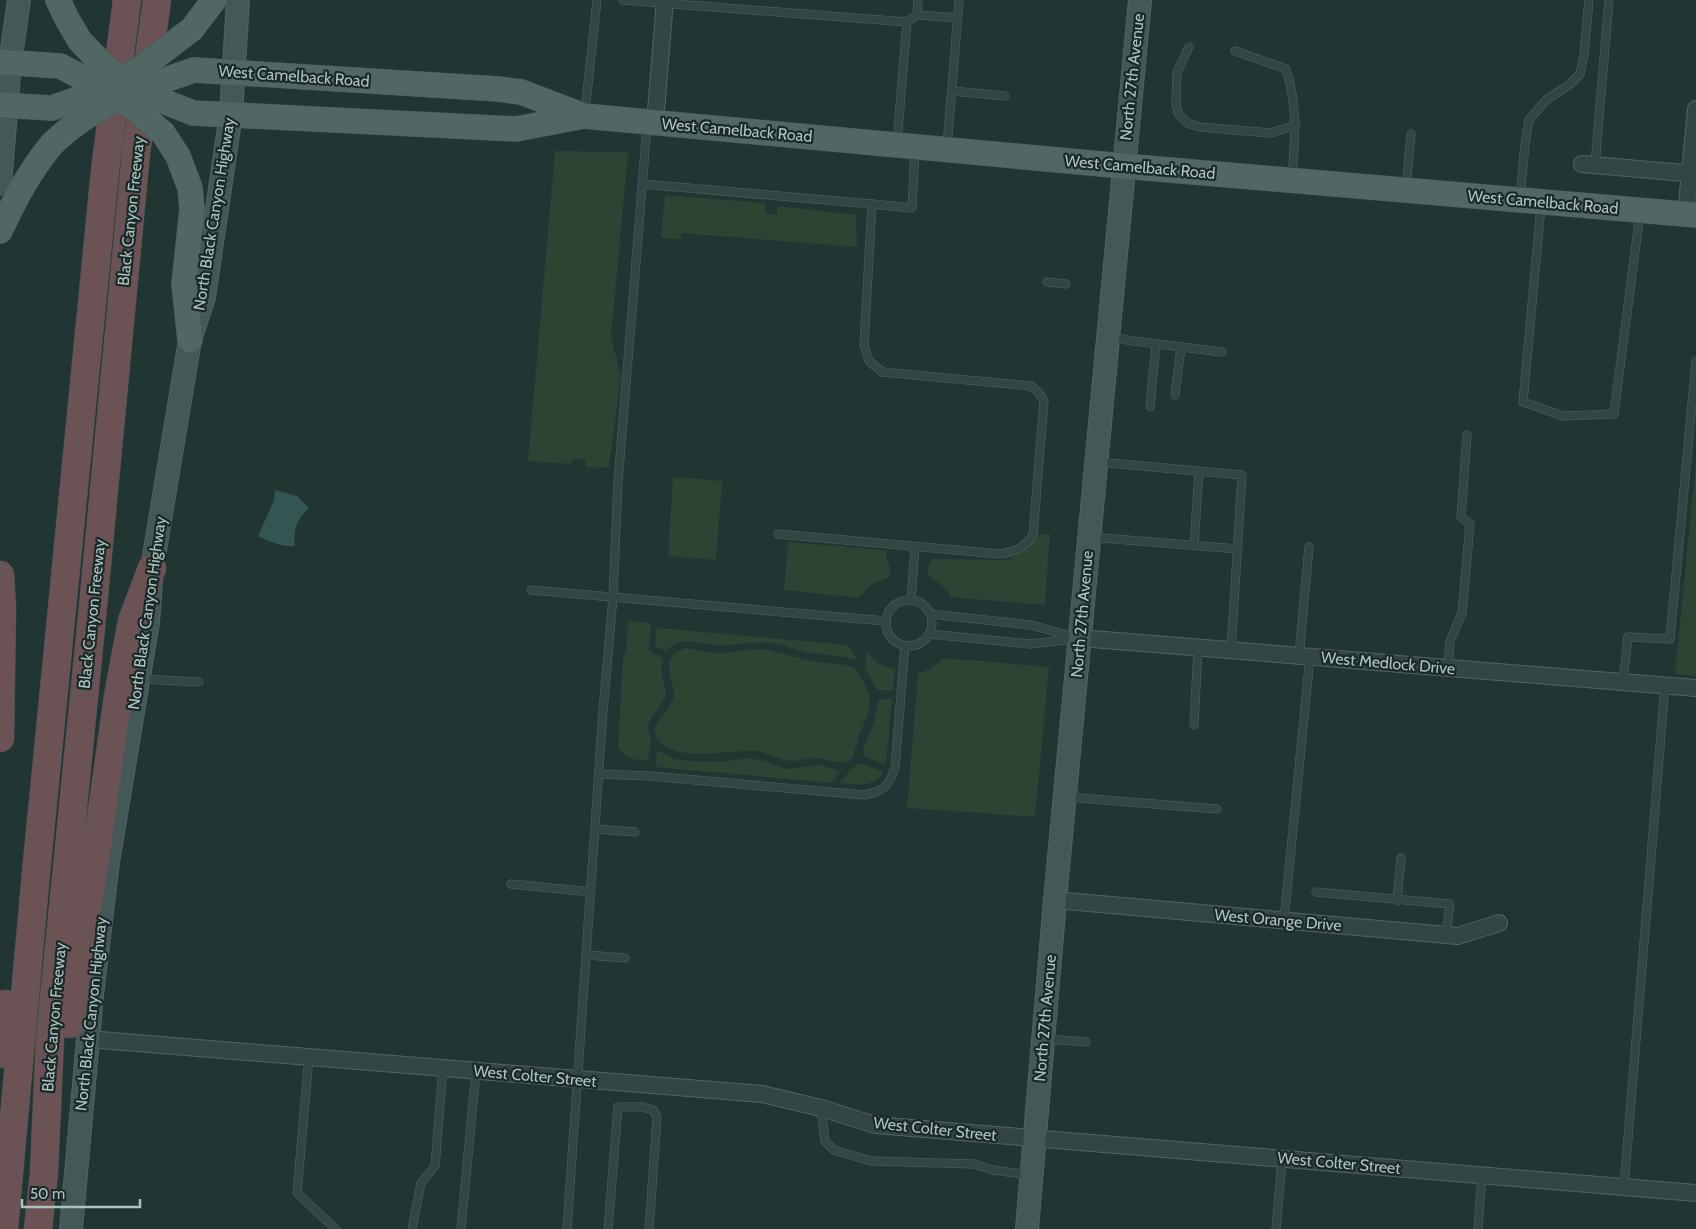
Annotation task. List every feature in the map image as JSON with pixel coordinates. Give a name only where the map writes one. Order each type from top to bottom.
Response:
[{"type":"highway","points":[[0,1054],[108,0]]},
{"type":"highway","points":[[4,1229],[36,873],[104,181],[127,0]]},
{"type":"highway","points":[[17,1229],[81,552],[140,0]]},
{"type":"highway","name":"Black Canyon Freeway","points":[[38,1229],[44,1173],[51,1028],[136,153],[157,0]]},
{"type":"highway","points":[[44,1173],[68,1040],[73,993],[95,861],[118,696],[132,621],[152,568]]},
{"type":"highway","points":[[0,575],[2,608],[0,738]]},
{"type":"main road","points":[[0,184],[5,63],[20,0]]},
{"type":"main road","points":[[0,231],[21,187],[35,165],[52,144],[68,129],[192,30],[214,0]]},
{"type":"main road","name":"North Black Canyon Highway","points":[[71,1229],[98,939],[108,862],[148,622],[152,568],[190,340],[204,297],[231,114],[238,0]]},
{"type":"main road","name":"North 27th Avenue","points":[[1027,1229],[1055,900],[1140,0]]},
{"type":"main road","points":[[63,10],[80,41],[120,89],[163,133],[186,172],[192,209],[184,284],[190,340]]},
{"type":"main road","points":[[5,63],[60,66],[120,89]]},
{"type":"main road","name":"West Camelback Road","points":[[120,89],[194,70],[498,89],[521,92],[584,116],[1123,166],[1691,214]]},
{"type":"main road","points":[[3,106],[52,108],[120,89]]},
{"type":"main road","name":"West Camelback Road","points":[[120,89],[193,113],[516,129],[584,116]]},
{"type":"street","points":[[651,122],[664,2]]},
{"type":"street","points":[[1691,214],[1696,109]]},
{"type":"street","points":[[1588,165],[1693,174]]},
{"type":"street","name":"West Medlock Drive","points":[[1080,638],[1696,688]]},
{"type":"street","name":"West Orange Drive","points":[[1055,900],[1458,936],[1499,923]]},
{"type":"street","name":"West Colter Street","points":[[88,1040],[762,1094],[821,1108],[875,1125],[1696,1193]]},
{"type":"lane","points":[[584,116],[597,0]]},
{"type":"lane","points":[[623,0],[907,22],[917,15],[958,18]]},
{"type":"lane","points":[[917,15],[918,0]]},
{"type":"lane","points":[[947,149],[959,0]]},
{"type":"lane","points":[[1589,0],[1584,55],[1580,74],[1569,85],[1546,100],[1530,120],[1525,144],[1531,200],[1523,402],[1563,416],[1614,414],[1640,210]]},
{"type":"lane","points":[[1588,165],[1609,0]]},
{"type":"lane","points":[[642,184],[912,208],[906,146],[907,22]]},
{"type":"lane","points":[[1189,47],[1177,72],[1176,103],[1178,113],[1187,123],[1200,127],[1271,133],[1296,125]]},
{"type":"lane","points":[[1235,51],[1286,69],[1296,125],[1292,180]]},
{"type":"lane","points":[[952,91],[1005,96]]},
{"type":"lane","points":[[567,1229],[613,597],[618,482],[642,184],[651,122]]},
{"type":"lane","points":[[1406,190],[1411,134]]},
{"type":"lane","points":[[778,534],[1000,554],[1014,552],[1024,546],[1033,536],[1044,401],[1039,393],[1031,386],[882,372],[869,361],[864,345],[872,204]]},
{"type":"lane","points":[[1047,282],[1066,284]]},
{"type":"lane","points":[[1108,336],[1222,352]]},
{"type":"lane","points":[[1150,407],[1156,344]]},
{"type":"lane","points":[[1175,395],[1181,347]]},
{"type":"lane","points":[[1623,682],[1628,637],[1670,639],[1696,361]]},
{"type":"lane","points":[[1448,668],[1450,641],[1462,614],[1470,524],[1462,517],[1467,436]]},
{"type":"lane","points":[[1096,462],[1242,475],[1231,650]]},
{"type":"lane","points":[[1194,545],[1199,471]]},
{"type":"lane","points":[[1089,537],[1238,549]]},
{"type":"lane","points":[[911,601],[915,547]]},
{"type":"lane","points":[[1284,920],[1290,874],[1305,656],[1309,547]]},
{"type":"lane","points":[[531,590],[886,621]]},
{"type":"lane","points":[[911,601],[920,603],[930,614],[932,628],[919,644],[906,646],[899,644],[889,634],[886,621],[892,608],[898,603],[911,601]]},
{"type":"lane","points":[[930,614],[1031,625],[1080,638]]},
{"type":"lane","points":[[929,634],[1030,644],[1080,638]]},
{"type":"lane","points":[[599,774],[650,776],[864,795],[881,791],[890,781],[895,768],[906,646]]},
{"type":"lane","points":[[1194,725],[1198,648]]},
{"type":"lane","points":[[138,679],[198,682]]},
{"type":"lane","points":[[1624,1187],[1665,686]]},
{"type":"lane","points":[[1065,796],[1217,809]]},
{"type":"lane","points":[[595,829],[635,832]]},
{"type":"lane","points":[[1397,900],[1401,858]]},
{"type":"lane","points":[[511,884],[591,892]]},
{"type":"lane","points":[[1316,892],[1450,904],[1446,935]]},
{"type":"lane","points":[[587,955],[625,958]]},
{"type":"lane","points":[[1044,1039],[1086,1042]]},
{"type":"lane","points":[[309,1057],[296,1193],[336,1229]]},
{"type":"lane","points":[[412,1229],[421,1183],[434,1166],[443,1068]]},
{"type":"lane","points":[[461,1229],[476,1071]]},
{"type":"lane","points":[[608,1229],[618,1107],[642,1107],[653,1110],[657,1117],[649,1229]]},
{"type":"lane","points":[[821,1108],[825,1141],[834,1150],[871,1160],[974,1164],[993,1170],[1031,1175]]},
{"type":"lane","points":[[1276,1229],[1282,1158]]},
{"type":"lane","points":[[1478,1229],[1482,1175]]},
{"type":"shaded area","points":[[555,151],[628,152],[611,338],[621,376],[609,468],[586,467],[585,460],[581,458],[574,459],[571,464],[528,461]]},
{"type":"shaded area","points":[[665,195],[765,203],[765,214],[777,215],[777,206],[856,215],[857,247],[682,233],[681,239],[661,238]]},
{"type":"shaded area","points":[[1696,462],[1696,676],[1675,674]]},
{"type":"shaded area","points":[[673,477],[722,481],[716,560],[668,556]]},
{"type":"shaded area","points":[[275,490],[297,496],[309,508],[301,516],[297,525],[295,546],[281,545],[258,536],[274,500]]},
{"type":"shaded area","points":[[1038,534],[1050,534],[1045,605],[950,597],[947,590],[928,575],[928,566],[933,559],[1009,560],[1030,546]]},
{"type":"shaded area","points":[[788,542],[886,550],[887,561],[891,570],[889,577],[872,584],[859,598],[784,590]]},
{"type":"shaded area","points":[[628,621],[651,623],[649,650],[663,659],[661,672],[666,697],[649,722],[648,729],[651,741],[648,761],[626,756],[618,745],[623,658],[626,651]]},
{"type":"shaded area","points":[[657,628],[848,645],[858,660],[806,652],[778,644],[762,642],[720,646],[689,641],[678,642],[665,651],[655,646]]},
{"type":"shaded area","points":[[686,648],[720,654],[747,650],[769,650],[814,662],[853,667],[857,670],[866,686],[870,698],[868,715],[852,759],[843,762],[817,758],[789,761],[758,751],[705,754],[679,752],[668,748],[660,742],[655,730],[659,719],[674,697],[669,667],[670,662],[679,650]]},
{"type":"shaded area","points":[[866,651],[879,663],[895,669],[893,691],[878,690],[876,688],[865,668]]},
{"type":"shaded area","points":[[944,658],[1049,667],[1035,817],[907,808],[918,673],[928,670]]},
{"type":"shaded area","points":[[880,699],[892,699],[886,765],[864,756],[863,748],[873,725]]},
{"type":"shaded area","points":[[659,751],[675,759],[689,761],[722,762],[748,758],[765,761],[786,769],[819,765],[841,771],[832,783],[655,767],[657,752]]},
{"type":"shaded area","points":[[858,764],[884,772],[875,781],[870,783],[859,785],[840,783],[850,770]]}]
